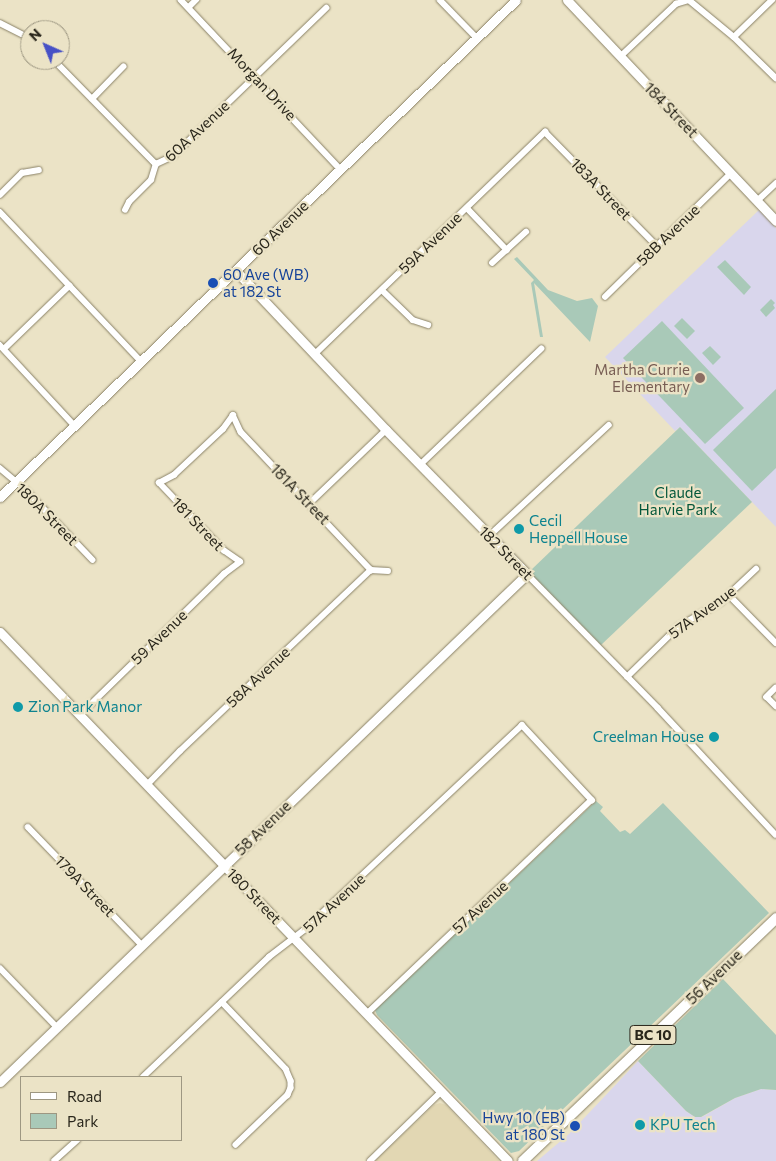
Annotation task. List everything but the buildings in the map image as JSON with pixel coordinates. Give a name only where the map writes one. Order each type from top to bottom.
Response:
[{"type":"highway","name":"56 Avenue","points":[[523,1161],[776,918]]},
{"type":"street","name":"Morgan Drive","points":[[181,0],[255,76],[341,170]]},
{"type":"street","points":[[189,7],[196,0]]},
{"type":"street","points":[[440,0],[477,38]]},
{"type":"street","name":"60 Avenue","points":[[0,497],[516,0]]},
{"type":"street","name":"184 Street","points":[[567,0],[776,221]]},
{"type":"street","points":[[620,57],[676,4],[686,0],[692,2],[734,37],[776,78]]},
{"type":"street","points":[[734,37],[772,0]]},
{"type":"street","name":"60A Avenue","points":[[125,210],[129,202],[151,180],[156,164],[173,156],[326,8]]},
{"type":"street","points":[[0,23],[20,33]]},
{"type":"street","points":[[92,99],[123,67]]},
{"type":"street","points":[[64,70],[156,164]]},
{"type":"street","name":"59A Avenue","points":[[315,354],[545,132]]},
{"type":"street","name":"183A Street","points":[[545,132],[657,246]]},
{"type":"street","points":[[0,195],[22,173],[39,170]]},
{"type":"street","name":"58B Avenue","points":[[605,296],[731,173]]},
{"type":"street","points":[[758,201],[776,183]]},
{"type":"street","points":[[467,208],[507,250]]},
{"type":"street","points":[[0,212],[141,361]]},
{"type":"street","points":[[492,263],[526,232]]},
{"type":"street","name":"182 Street","points":[[236,271],[386,430],[627,676],[776,835]]},
{"type":"street","points":[[69,286],[2,347],[75,426]]},
{"type":"street","points":[[382,290],[413,320],[428,325]]},
{"type":"street","points":[[420,465],[540,349]]},
{"type":"street","name":"181A Street","points":[[159,483],[174,475],[223,429],[233,415],[241,432],[310,503],[371,570]]},
{"type":"street","points":[[489,536],[608,425]]},
{"type":"street","points":[[310,503],[386,430]]},
{"type":"street","name":"180A Street","points":[[0,468],[26,491],[92,560]]},
{"type":"street","name":"181 Street","points":[[159,483],[224,551],[240,562]]},
{"type":"street","name":"59 Avenue","points":[[80,714],[224,574],[240,562]]},
{"type":"street","name":"57A Avenue","points":[[627,676],[678,627],[712,608],[729,595],[756,569]]},
{"type":"street","points":[[371,570],[388,571]]},
{"type":"street","name":"58A Avenue","points":[[147,785],[187,744],[371,570]]},
{"type":"street","name":"58 Avenue","points":[[0,1082],[526,574]]},
{"type":"street","points":[[729,595],[776,643]]},
{"type":"street","name":"180 Street","points":[[0,632],[508,1161]]},
{"type":"street","points":[[776,688],[767,697],[776,706]]},
{"type":"street","name":"57A Avenue","points":[[144,1076],[269,957],[294,938],[522,725]]},
{"type":"street","name":"57 Avenue","points":[[367,1014],[592,800],[522,725]]},
{"type":"street","name":"179A Street","points":[[28,827],[142,945]]},
{"type":"street","points":[[0,968],[57,1027]]},
{"type":"street","points":[[222,1002],[286,1069],[292,1081],[288,1095],[236,1145]]},
{"type":"street","points":[[370,1161],[442,1092]]},
{"type":"street","points":[[54,1161],[76,1141]]},
{"type":"shaded area","name":"Martha Currie Elementary","points":[[759,210],[776,228],[776,527],[680,427],[675,431],[605,357]]},
{"type":"shaded area","points":[[638,1061],[686,1111],[695,1117],[702,1117],[735,1098],[761,1089],[776,1090],[776,1161],[537,1161],[569,1134]]},
{"type":"shaded area","points":[[440,1103],[446,1105],[499,1161],[375,1161],[434,1105]]},
{"type":"green space","points":[[517,257],[548,290],[577,301],[592,298],[598,306],[590,342],[534,283],[543,337],[540,337],[531,283],[534,280],[514,259]]},
{"type":"green space","points":[[725,260],[751,287],[744,295],[717,267]]},
{"type":"green space","points":[[771,299],[775,303],[773,305],[775,308],[766,317],[760,310]]},
{"type":"green space","points":[[682,318],[695,331],[687,339],[674,326]]},
{"type":"green space","points":[[662,321],[744,408],[705,444],[623,358]]},
{"type":"green space","points":[[710,346],[721,357],[713,365],[702,353]]},
{"type":"green space","points":[[776,389],[776,468],[752,491],[713,450]]},
{"type":"green space","name":"Claude Harvie Park","points":[[680,427],[752,502],[601,645],[529,572]]},
{"type":"green space","points":[[596,801],[603,807],[600,811],[620,832],[625,830],[630,834],[663,803],[769,913],[519,1151],[511,1153],[377,1015],[375,1010]]},
{"type":"green space","points":[[723,979],[776,1035],[776,1090],[761,1089],[735,1098],[701,1117],[695,1117],[686,1111],[638,1061]]},
{"type":"place","name":"60 Ave (WB) at 182 St","points":[[213,283]]},
{"type":"place","name":"Martha Currie Elementary","points":[[700,378]]},
{"type":"place","name":"Cecil Heppell House","points":[[519,529]]},
{"type":"place","name":"Zion Park Manor","points":[[18,707]]},
{"type":"place","name":"Creelman House","points":[[714,737]]},
{"type":"place","name":"KPU Tech","points":[[640,1125]]},
{"type":"place","name":"Hwy 10 (EB) at 180 St","points":[[575,1126]]}]
